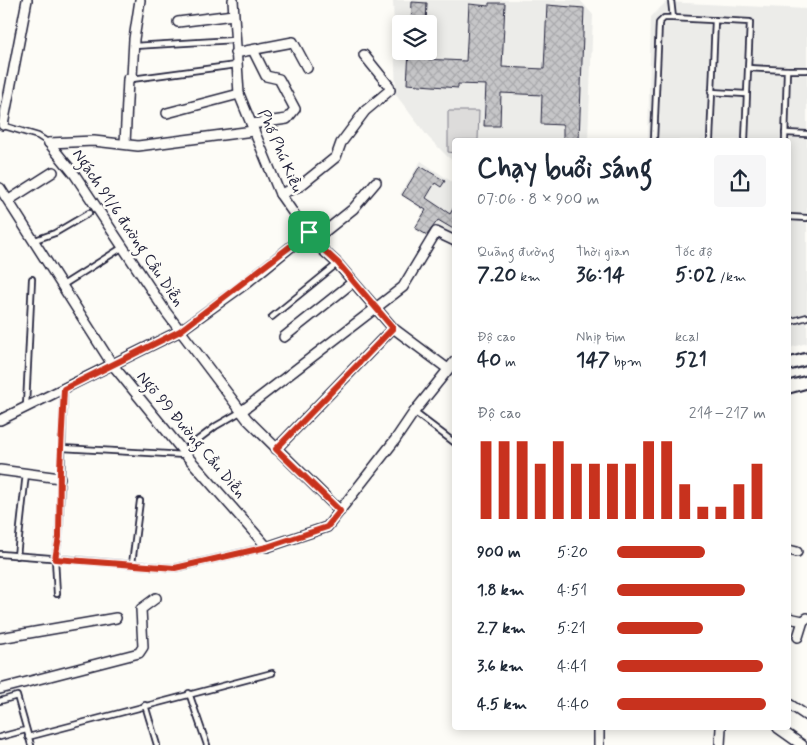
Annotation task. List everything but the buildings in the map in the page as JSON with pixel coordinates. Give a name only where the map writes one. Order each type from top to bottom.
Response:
[{"type":"street","points":[[1,125],[27,0]]},
{"type":"street","points":[[125,144],[128,79],[132,77],[140,0]]},
{"type":"street","name":"Phố Phú Kiều","points":[[233,0],[234,40],[239,94],[280,194],[311,236],[377,306],[393,328],[452,367]]},
{"type":"street","points":[[178,22],[233,15]]},
{"type":"street","points":[[235,53],[293,42],[307,68]]},
{"type":"street","points":[[49,143],[94,141],[138,146],[253,128],[287,119],[295,109],[279,79],[266,76],[253,50]]},
{"type":"street","points":[[280,194],[300,186],[336,157],[341,143],[365,111],[390,90],[389,86],[364,55]]},
{"type":"street","points":[[167,113],[239,94]]},
{"type":"street","name":"Ngách 91/6 đường Cầu Diễn","points":[[49,143],[75,175],[180,331],[242,411],[276,449],[340,511]]},
{"type":"street","points":[[9,200],[53,172]]},
{"type":"street","points":[[0,420],[180,331],[311,236],[353,209],[376,182]]},
{"type":"street","name":"Ngõ 99 Đường Cầu Diễn","points":[[0,188],[35,240],[112,364],[185,453],[267,547]]},
{"type":"street","points":[[242,411],[403,287],[436,232],[452,240]]},
{"type":"street","points":[[284,337],[353,282]]},
{"type":"street","points":[[276,449],[393,328]]},
{"type":"street","points":[[791,363],[807,359]]},
{"type":"street","points":[[267,547],[327,527],[395,440],[414,412],[452,367]]},
{"type":"street","points":[[791,386],[807,382]]},
{"type":"street","points":[[0,470],[60,478]]},
{"type":"street","points":[[0,689],[139,653],[143,647],[141,610],[156,598]]},
{"type":"street","points":[[0,638],[116,618]]},
{"type":"street","points":[[791,618],[805,619],[798,637]]},
{"type":"street","points":[[791,705],[807,716]]},
{"type":"street","points":[[599,730],[599,745]]},
{"type":"street","points":[[720,745],[721,730]]},
{"type":"street","points":[[781,730],[802,745]]},
{"type":"lane","points":[[671,0],[673,18]]},
{"type":"lane","points":[[654,138],[659,23],[664,18],[750,22],[745,138]]},
{"type":"lane","points":[[710,138],[715,20]]},
{"type":"lane","points":[[134,46],[234,40]]},
{"type":"lane","points":[[128,79],[236,65]]},
{"type":"lane","points":[[748,68],[807,70]]},
{"type":"lane","points":[[785,138],[788,70]]},
{"type":"lane","points":[[711,92],[746,94]]},
{"type":"lane","points":[[1,125],[38,136],[49,143]]},
{"type":"lane","points":[[786,133],[807,134]]},
{"type":"lane","points":[[35,240],[55,233],[89,213]]},
{"type":"lane","points":[[791,217],[807,218]]},
{"type":"lane","points":[[62,284],[124,247]]},
{"type":"lane","points":[[272,317],[338,263]]},
{"type":"lane","points":[[26,407],[32,279]]},
{"type":"lane","points":[[791,321],[807,317]]},
{"type":"lane","points":[[57,594],[55,559],[59,537],[64,389]]},
{"type":"lane","points":[[62,448],[185,453],[216,426],[242,411]]},
{"type":"lane","points":[[414,412],[452,441]]},
{"type":"lane","points":[[17,556],[26,473]]},
{"type":"lane","points":[[132,564],[140,501]]},
{"type":"lane","points":[[0,554],[175,568],[267,547]]},
{"type":"lane","points":[[28,737],[272,672]]},
{"type":"lane","points":[[189,693],[207,745]]},
{"type":"lane","points":[[0,701],[17,696],[31,745]]},
{"type":"lane","points":[[145,705],[157,745]]},
{"type":"lane","points":[[0,737],[26,730]]},
{"type":"shaded area","points":[[393,0],[580,0],[593,15],[588,138],[452,138],[452,160],[428,137],[396,95],[395,60],[437,60],[437,15],[393,15]]},
{"type":"shaded area","points":[[666,2],[807,9],[807,343],[791,347],[791,138],[648,138],[651,17]]},
{"type":"shaded area","points":[[448,111],[479,111],[478,138],[452,138],[452,153],[448,152]]},
{"type":"shaded area","points":[[421,161],[452,182],[452,236],[437,228],[429,239],[414,229],[424,211],[400,194]]},
{"type":"route","points":[[309,232],[313,240],[338,263],[368,299],[377,306],[393,328],[276,449],[340,511],[327,527],[267,547],[175,568],[55,559],[60,521],[60,469],[64,420],[64,389],[180,331],[244,285],[309,232]]}]
